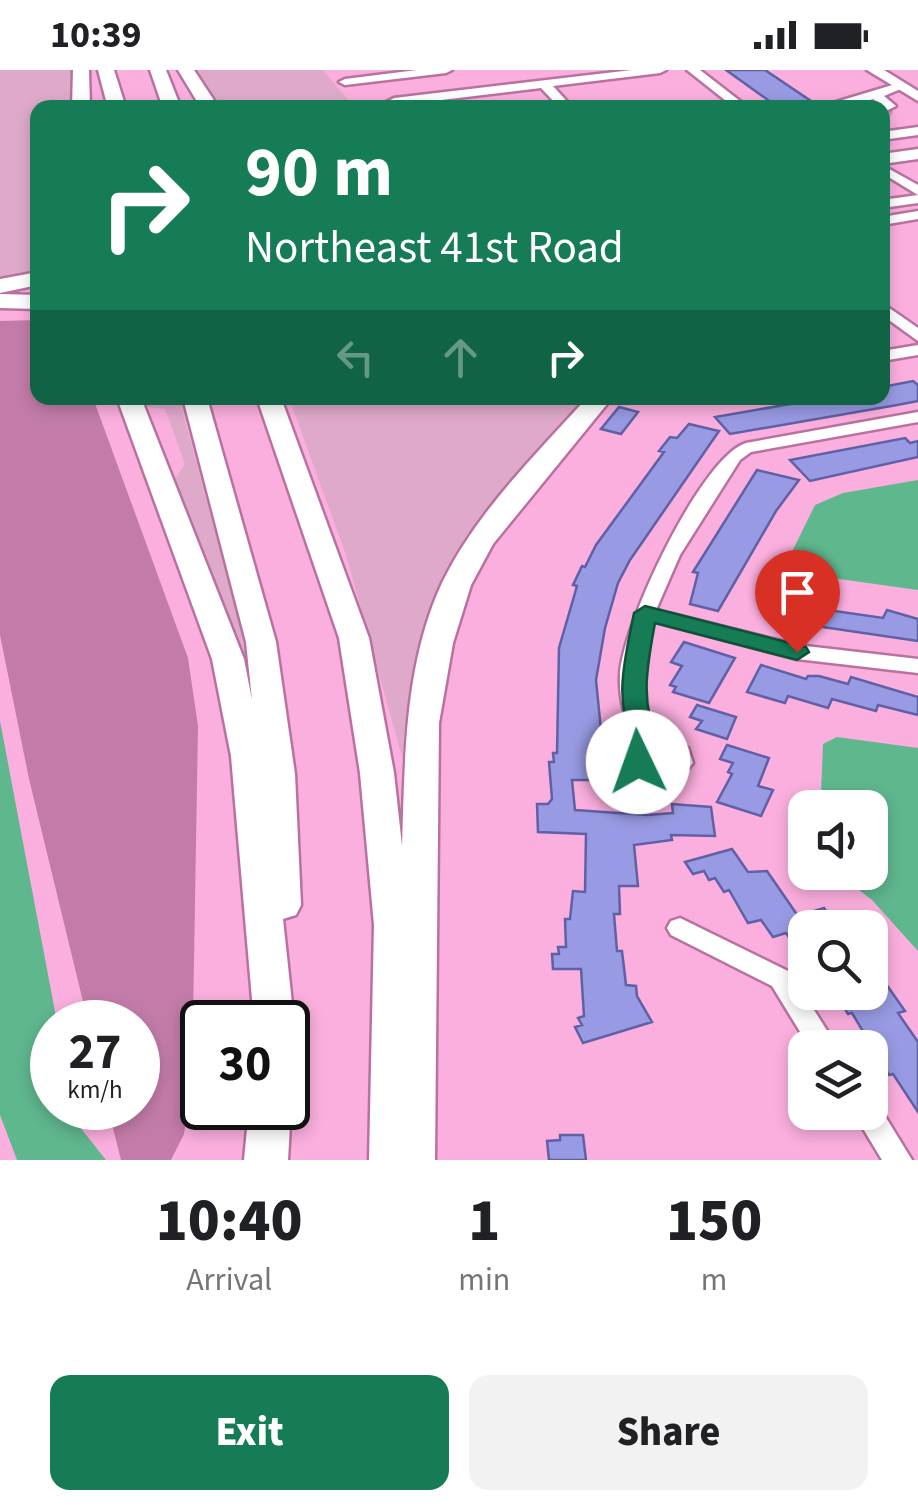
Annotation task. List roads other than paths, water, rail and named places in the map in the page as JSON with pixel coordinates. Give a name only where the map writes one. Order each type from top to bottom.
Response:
[{"type":"highway","points":[[81,70],[82,100]]},
{"type":"highway","points":[[106,70],[114,100]]},
{"type":"highway","points":[[158,70],[169,100]]},
{"type":"highway","points":[[186,70],[205,100]]},
{"type":"highway","points":[[0,288],[30,283]]},
{"type":"highway","points":[[0,300],[30,299]]},
{"type":"highway","points":[[131,405],[228,659],[248,756],[274,1000]]},
{"type":"highway","points":[[197,405],[261,642],[278,774],[284,924],[278,1000]]},
{"type":"highway","points":[[271,405],[354,638],[377,773],[393,926],[391,1160]]},
{"type":"highway","points":[[413,1160],[423,723],[433,658],[464,569],[511,500],[594,405]]},
{"type":"highway","points":[[266,1160],[268,1130]]},
{"type":"main road","points":[[874,70],[912,88]]},
{"type":"main road","points":[[891,70],[912,88]]},
{"type":"main road","points":[[890,159],[918,154]]},
{"type":"main road","points":[[890,167],[918,162]]},
{"type":"street","points":[[334,70],[355,96]]},
{"type":"street","points":[[345,82],[446,70]]},
{"type":"street","points":[[411,100],[660,70]]},
{"type":"street","points":[[693,70],[733,100]]},
{"type":"street","points":[[545,84],[560,100]]},
{"type":"street","points":[[854,100],[912,88]]},
{"type":"street","points":[[874,94],[882,100]]},
{"type":"street","points":[[890,116],[915,132]]},
{"type":"street","points":[[890,135],[915,132]]},
{"type":"street","points":[[890,174],[915,197]]},
{"type":"street","points":[[890,193],[915,197]]},
{"type":"street","points":[[890,202],[915,197]]},
{"type":"street","points":[[890,220],[918,215]]},
{"type":"street","points":[[890,313],[918,336]]},
{"type":"street","points":[[890,355],[918,350]]},
{"type":"street","points":[[647,745],[636,722],[632,683],[645,613],[673,546],[740,451],[918,417]]},
{"type":"street","points":[[645,613],[782,649],[918,666]]},
{"type":"street","points":[[680,928],[782,979],[815,1030]]},
{"type":"street","points":[[879,1130],[898,1160]]}]
